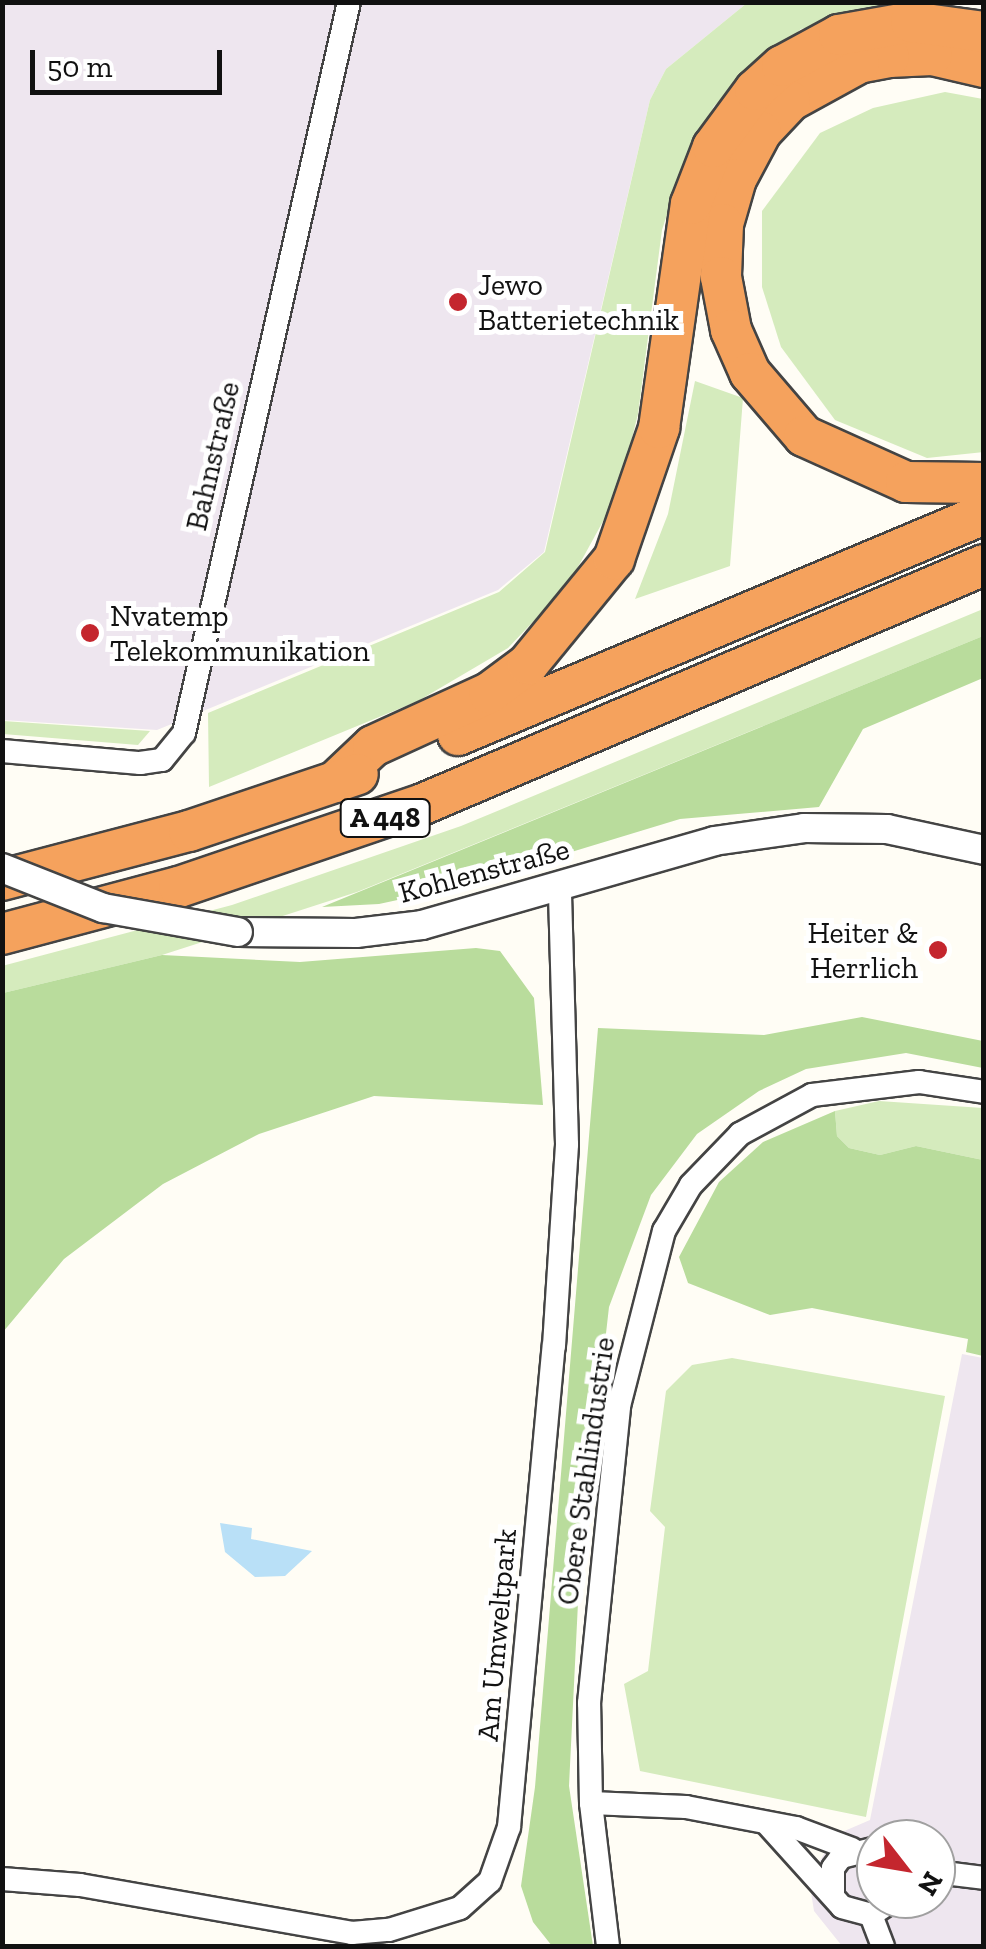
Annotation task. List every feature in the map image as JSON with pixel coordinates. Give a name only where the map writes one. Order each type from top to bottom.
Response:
[{"type":"highway","points":[[335,782],[373,746],[489,693],[528,664],[614,559],[655,446],[691,204],[713,147],[754,90],[782,66],[839,35],[910,22],[984,32]]},
{"type":"highway","points":[[984,67],[932,55],[889,56],[859,63],[790,102],[761,132],[736,180],[722,224],[722,276],[731,330],[750,373],[804,436],[906,482],[984,483]]},
{"type":"highway","name":"A 448","points":[[2,880],[189,831],[335,782],[984,514]]},
{"type":"highway","name":"A 448","points":[[2,934],[180,887],[423,804],[984,565]]},
{"type":"street","name":"Bahnstraße","points":[[2,751],[140,762],[162,760],[184,733],[350,2]]},
{"type":"street","name":"Kohlenstraße","points":[[2,868],[102,908],[238,932],[356,933],[422,925],[714,841],[804,828],[888,830],[984,850]]},
{"type":"street","name":"Am Umweltpark","points":[[2,1878],[80,1885],[352,1932],[389,1930],[460,1908],[490,1880],[509,1827],[554,1346],[566,1082],[560,887]]},
{"type":"street","name":"Obere Stahlindustrie","points":[[608,1946],[590,1803],[589,1703],[619,1406],[664,1232],[691,1185],[740,1134],[812,1095],[919,1082],[984,1092]]},
{"type":"street","points":[[590,1803],[647,1802],[796,1828],[856,1846]]},
{"type":"street","points":[[768,1825],[856,1914]]},
{"type":"street","points":[[833,1894],[834,1868],[856,1853]]},
{"type":"street","points":[[956,1874],[984,1878]]},
{"type":"street","points":[[873,1919],[883,1946]]},
{"type":"shaded area","points":[[2,3],[747,3],[666,69],[650,100],[544,552],[498,590],[157,730],[3,720]]},
{"type":"shaded area","points":[[962,1354],[983,1358],[983,1946],[842,1946],[814,1911],[809,1880],[835,1835],[856,1826],[856,1919],[956,1919],[956,1819],[870,1819]]},
{"type":"green space","points":[[747,3],[928,3],[801,29],[714,106],[681,171],[662,230],[638,414],[618,494],[568,585],[508,648],[418,701],[209,787],[208,713],[499,592],[545,552],[650,100],[666,69]]},
{"type":"green space","points":[[945,92],[983,99],[984,452],[927,458],[835,420],[781,347],[762,287],[762,211],[820,133],[873,108]]},
{"type":"green space","points":[[695,381],[743,398],[730,566],[635,599],[668,514]]},
{"type":"green space","points":[[983,609],[983,636],[357,892],[162,955],[3,993],[2,966],[232,905],[461,826]]},
{"type":"green space","points":[[983,636],[983,678],[863,729],[819,807],[680,819],[453,888],[379,904],[322,907]]},
{"type":"green space","points":[[2,721],[150,731],[138,745],[3,734]]},
{"type":"green space","points":[[476,948],[500,951],[534,998],[543,1105],[374,1096],[259,1134],[163,1184],[64,1259],[3,1332],[3,993],[162,955],[300,962]]},
{"type":"green space","points":[[862,1017],[983,1041],[983,1068],[906,1053],[806,1069],[759,1091],[697,1134],[651,1195],[609,1307],[580,1562],[569,1786],[593,1946],[552,1946],[533,1922],[521,1886],[535,1787],[598,1028],[764,1035]]},
{"type":"green space","points":[[879,1101],[983,1108],[983,1160],[916,1146],[880,1155],[849,1148],[837,1136],[835,1111]]},
{"type":"green space","points":[[835,1111],[837,1136],[849,1148],[880,1155],[916,1146],[983,1160],[983,1356],[966,1352],[968,1339],[812,1308],[770,1315],[688,1283],[679,1257],[719,1182],[763,1142]]},
{"type":"green space","points":[[732,1358],[945,1396],[866,1817],[640,1771],[624,1684],[648,1671],[665,1527],[650,1511],[666,1391],[692,1365]]},
{"type":"water","points":[[220,1523],[252,1528],[251,1539],[312,1551],[285,1576],[255,1577],[225,1552]]},
{"type":"place","name":"Jewo Batterietechnik","points":[[458,302]]},
{"type":"place","name":"Nvatemp Telekommunikation","points":[[90,633]]},
{"type":"place","name":"Heiter & Herrlich","points":[[938,950]]}]
